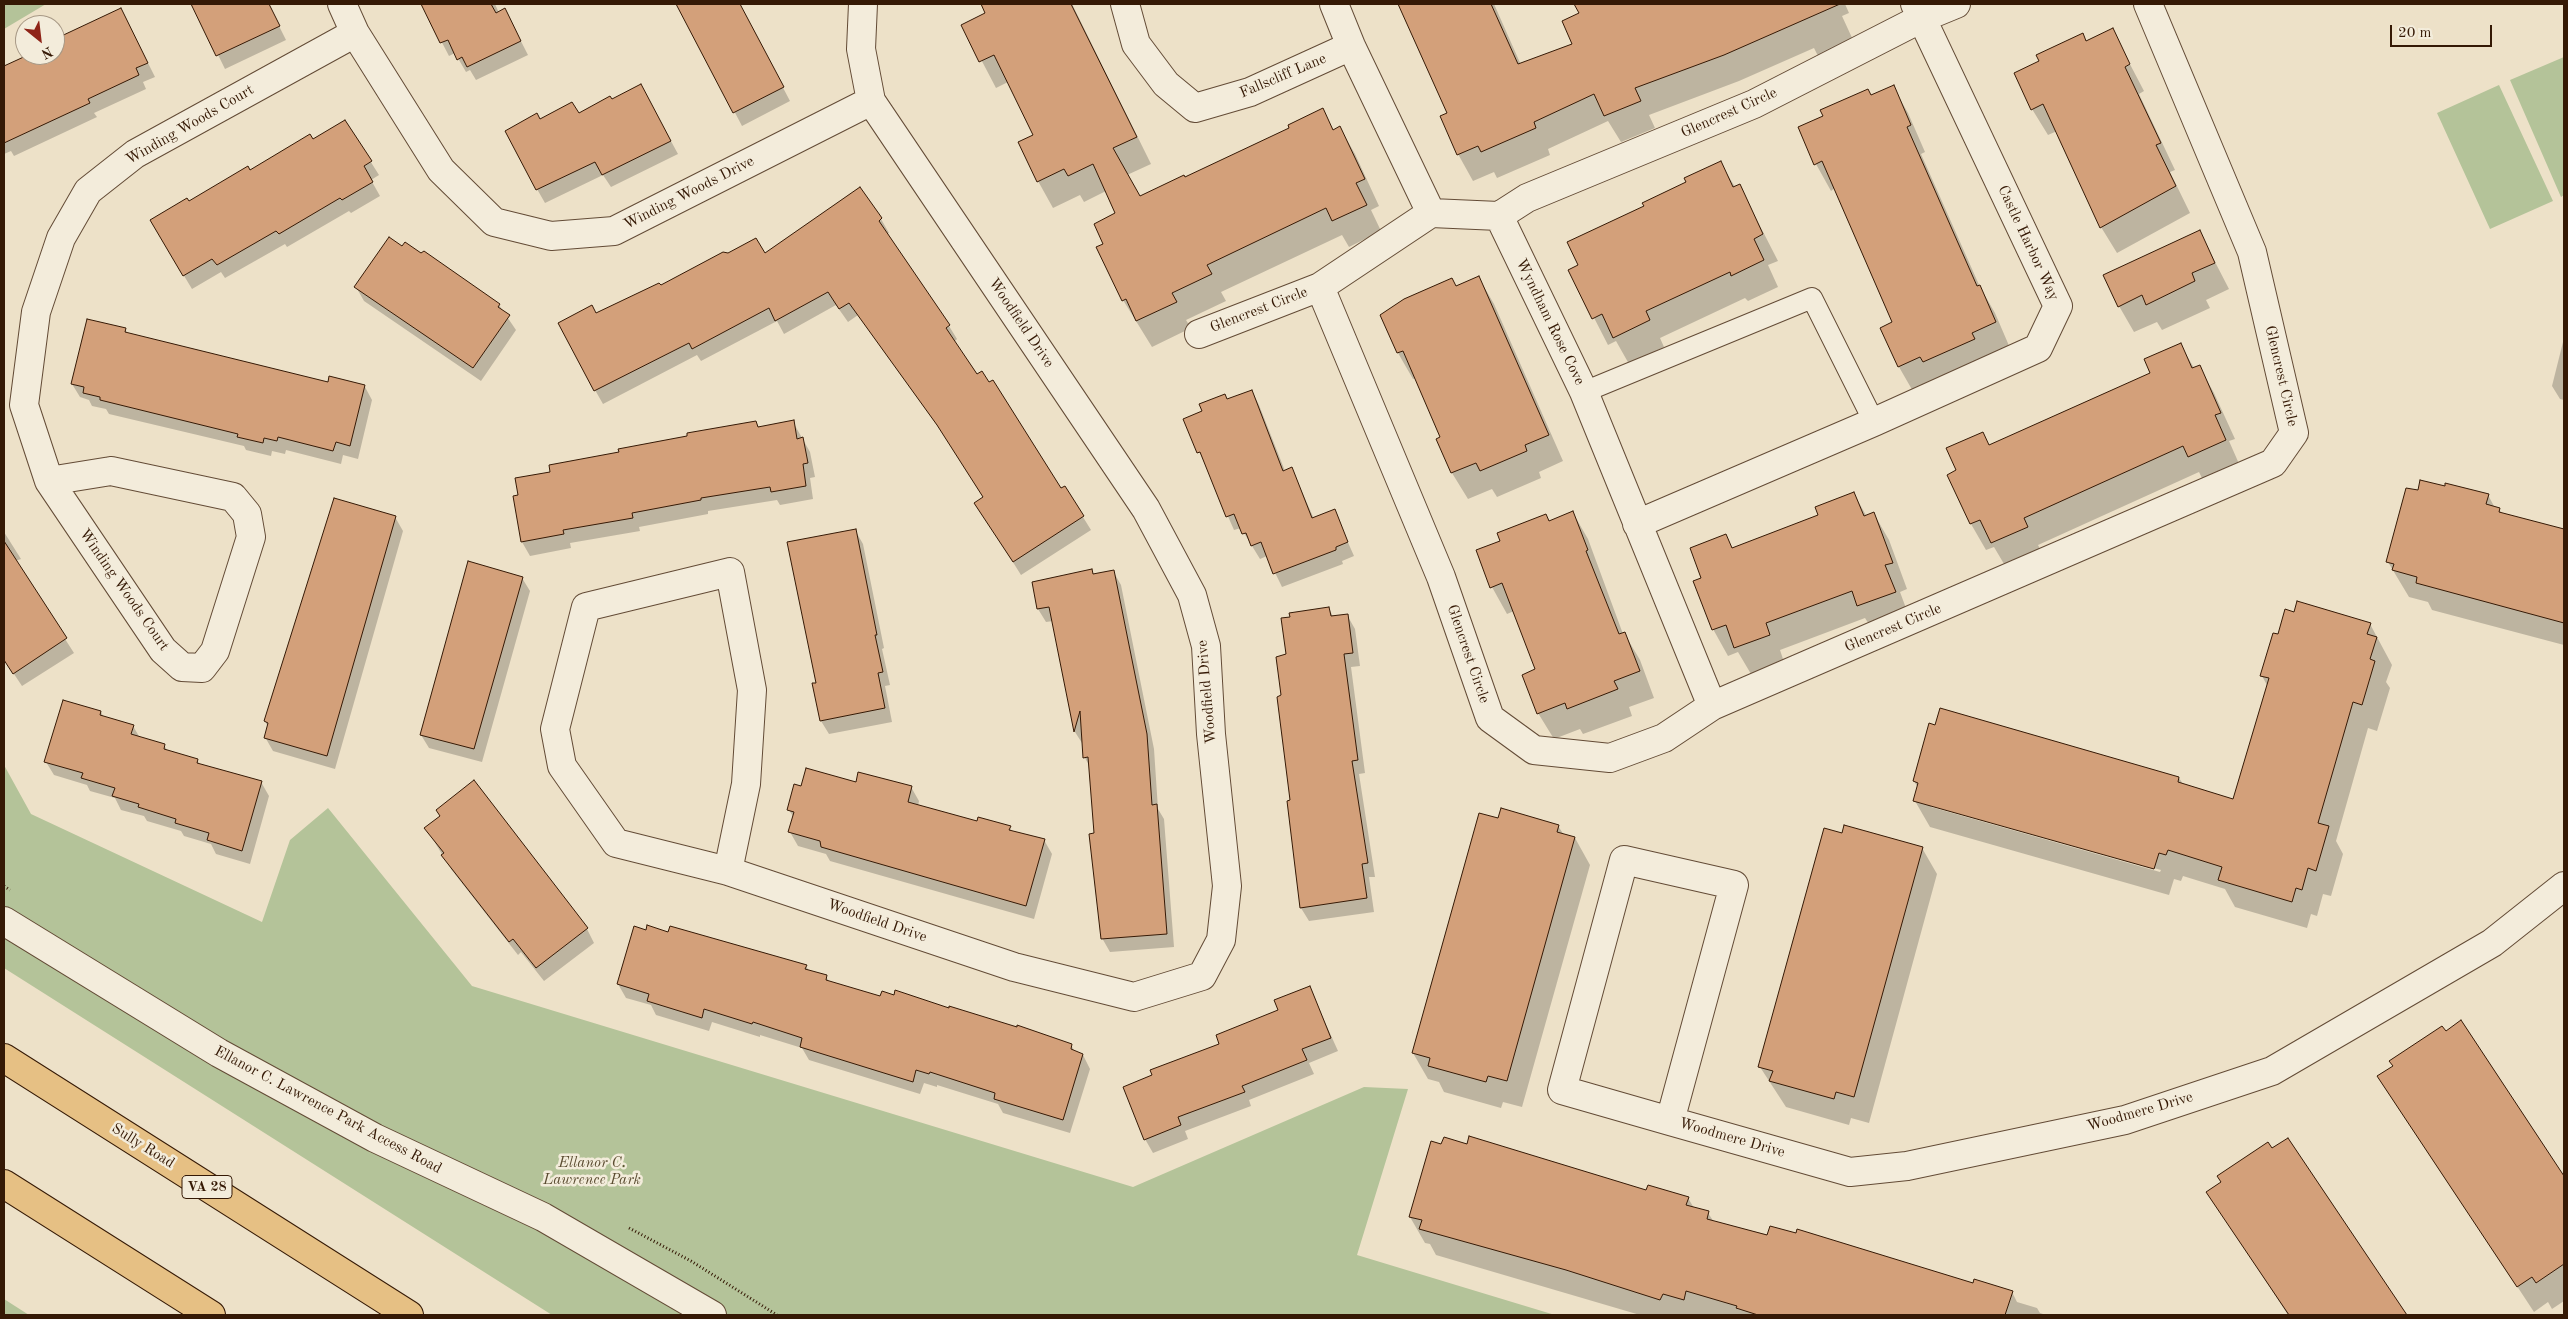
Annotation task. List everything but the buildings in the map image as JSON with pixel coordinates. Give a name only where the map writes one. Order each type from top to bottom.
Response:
[{"type":"highway","name":"Sully Road","points":[[4,1058],[409,1315]]},
{"type":"highway","points":[[4,1184],[211,1315]]},
{"type":"street","name":"Winding Woods Drive","points":[[342,4],[355,33],[441,170],[494,222],[551,236],[614,231],[871,101]]},
{"type":"street","name":"Woodfield Drive","points":[[728,871],[746,784],[752,690],[730,572],[586,608],[555,729],[562,766],[616,843],[728,871],[1014,967],[1134,997],[1202,976],[1221,940],[1227,886],[1211,734],[1206,646],[1192,595],[1146,509],[871,101],[861,49],[863,4]]},
{"type":"street","name":"Fallscliff Lane","points":[[1125,4],[1136,44],[1166,84],[1195,108],[1250,92],[1351,46]]},
{"type":"street","points":[[1334,4],[1351,46],[1431,213],[1499,216]]},
{"type":"street","name":"Glencrest Circle","points":[[1499,216],[1527,198],[1754,104],[1918,11],[1956,4]]},
{"type":"street","name":"Glencrest Circle","points":[[1320,286],[1441,577],[1490,718],[1534,750],[1610,758],[1664,738],[1712,706],[2274,463],[2294,433],[2252,252],[2148,4]]},
{"type":"street","name":"Castle Harbor Way","points":[[1637,524],[1874,422],[2038,348],[2058,306],[1918,11]]},
{"type":"street","name":"Winding Woods Court","points":[[49,482],[111,471],[233,497],[247,514],[251,536],[215,651],[202,668],[182,667],[164,650],[49,482],[24,405],[36,312],[62,238],[88,191],[135,154],[355,33]]},
{"type":"street","name":"Glencrest Circle","points":[[1199,334],[1320,286],[1431,213]]},
{"type":"street","name":"Wyndham Rose Cove","points":[[1499,216],[1584,392],[1712,706]]},
{"type":"street","name":"Woodmere Drive","points":[[1670,1121],[1734,885],[1624,860],[1562,1090],[1670,1121],[1850,1172],[1907,1166],[2125,1120],[2272,1071],[2492,943],[2564,886]]},
{"type":"street","name":"Ellanor C. Lawrence Park Access Road","points":[[4,921],[219,1053],[375,1138],[543,1217],[712,1315]]},
{"type":"lane","points":[[1584,392],[1812,298],[1874,422]]},
{"type":"path","points":[[4,886],[12,891]]},
{"type":"path","points":[[621,1223],[691,1261],[777,1315]]},
{"type":"green space","points":[[4,4],[46,4],[28,15],[15,15],[15,22],[4,29]]},
{"type":"green space","points":[[2564,57],[2564,195],[2561,197],[2510,80]]},
{"type":"green space","points":[[2499,85],[2553,201],[2490,229],[2437,113]]},
{"type":"green space","name":"Ellanor C. Lawrence Park","points":[[4,765],[31,814],[262,922],[290,840],[328,808],[472,986],[1133,1187],[1364,1087],[1408,1089],[1357,1255],[1555,1315],[552,1315],[4,968]]},
{"type":"green space","points":[[4,1299],[29,1315],[4,1315]]}]
